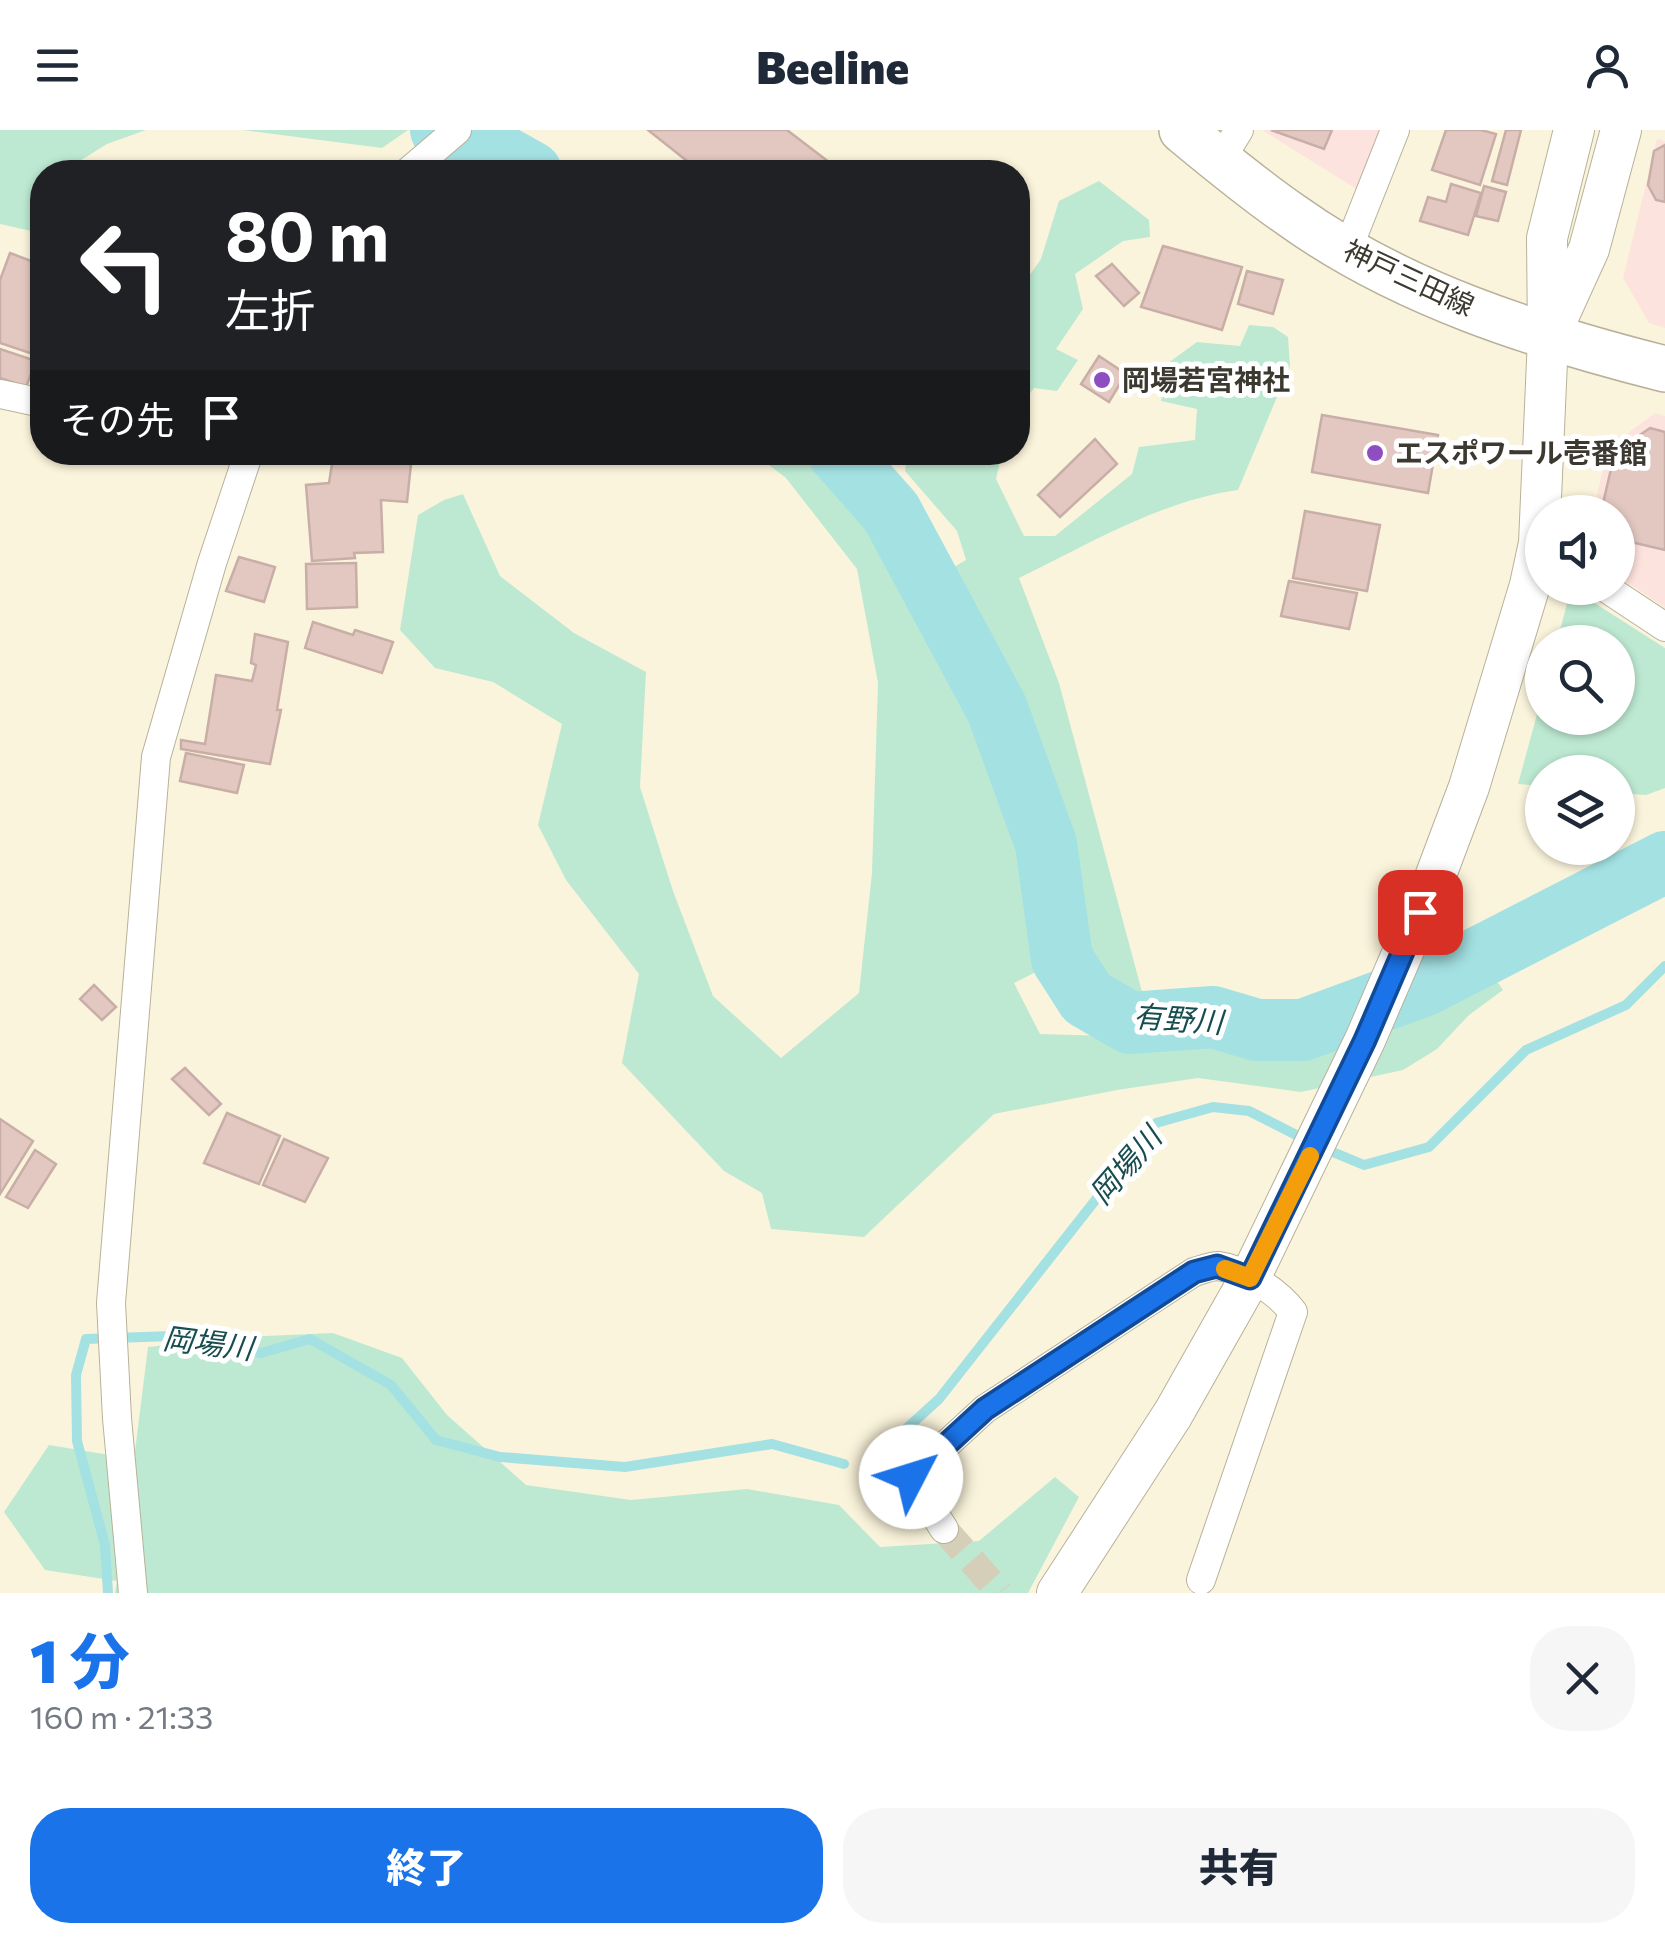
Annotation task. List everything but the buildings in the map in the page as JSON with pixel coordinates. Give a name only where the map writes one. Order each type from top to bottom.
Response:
[{"type":"main road","name":"神戸三田線","points":[[1182,130],[1229,146],[1292,217],[1404,280],[1548,338],[1665,368]]},
{"type":"street","points":[[423,160],[457,130]]},
{"type":"street","points":[[1347,251],[1394,130]]},
{"type":"street","points":[[1543,495],[1547,238],[1574,130]]},
{"type":"street","points":[[1548,338],[1589,249],[1621,130]]},
{"type":"street","points":[[0,394],[30,400]]},
{"type":"street","points":[[133,1593],[111,1303],[156,756],[245,465]]},
{"type":"street","points":[[1057,1593],[1172,1414],[1250,1278],[1304,1170],[1434,880],[1469,787],[1525,602]]},
{"type":"street","points":[[1632,605],[1665,627]]},
{"type":"street","points":[[944,1529],[911,1477],[985,1409],[1194,1272],[1217,1266],[1250,1278],[1284,1300],[1293,1312],[1201,1580]]},
{"type":"shaded area","points":[[1262,130],[1384,130],[1361,192]]},
{"type":"shaded area","points":[[1657,139],[1665,141],[1665,328],[1649,323],[1623,278]]},
{"type":"shaded area","points":[[1655,413],[1665,416],[1665,608],[1635,588],[1635,495],[1597,495],[1608,448]]},
{"type":"green space","points":[[0,130],[146,130],[107,144],[81,160],[30,160],[30,231],[0,224]]},
{"type":"green space","points":[[242,130],[408,130],[382,148]]},
{"type":"green space","points":[[496,130],[502,130],[548,160],[458,160]]},
{"type":"green space","points":[[1099,181],[1149,220],[1150,237],[1123,241],[1075,274],[1083,309],[1056,349],[1078,360],[1057,391],[1034,388],[1030,393],[1030,275],[1041,259],[1059,201]]},
{"type":"green space","points":[[1249,325],[1273,327],[1288,337],[1290,366],[1238,490],[1153,514],[1019,578],[1059,683],[1145,1003],[1084,1012],[1044,968],[1014,983],[1040,1034],[1210,1033],[1269,1061],[1487,967],[1503,990],[1469,1015],[1437,1049],[1403,1070],[1301,1092],[1198,1078],[994,1114],[864,1237],[771,1229],[762,1193],[724,1171],[622,1063],[639,974],[566,880],[538,825],[562,724],[493,682],[435,668],[400,630],[418,515],[463,494],[500,576],[574,633],[646,672],[640,787],[673,891],[713,996],[781,1058],[859,993],[872,873],[878,683],[857,569],[786,478],[769,465],[866,465],[881,483],[935,578],[966,560],[957,531],[905,471],[906,465],[999,465],[996,479],[1024,536],[1055,536],[1132,474],[1139,447],[1195,440],[1197,409],[1161,401],[1168,363],[1197,342],[1240,346]]},
{"type":"green space","points":[[1567,605],[1598,605],[1629,625],[1561,625]]},
{"type":"green space","points":[[1635,629],[1665,648],[1665,788],[1646,795],[1635,794],[1635,755],[1526,755],[1531,735],[1635,735]]},
{"type":"green space","points":[[1525,758],[1525,785],[1518,784]]},
{"type":"green space","points":[[333,1333],[402,1358],[447,1415],[526,1485],[631,1500],[747,1489],[839,1505],[880,1547],[979,1541],[1055,1477],[1079,1497],[1028,1593],[115,1593],[117,1581],[45,1570],[4,1512],[49,1445],[134,1459],[148,1347]]},
{"type":"waterway","name":"有野川","points":[[441,130],[472,139],[510,160]]},
{"type":"waterway","name":"有野川","points":[[849,465],[891,512],[997,709],[1046,844],[1062,959],[1087,998],[1130,1023],[1213,1017],[1257,1030],[1303,1030],[1425,985],[1665,862]]},
{"type":"waterway","name":"岡場川","points":[[1323,1148],[1364,1165],[1429,1147],[1526,1050],[1626,1005],[1665,966]]},
{"type":"waterway","name":"岡場川","points":[[907,1428],[939,1399],[1156,1123],[1213,1107],[1249,1111],[1308,1141]]},
{"type":"waterway","name":"岡場川","points":[[108,1593],[105,1545],[77,1441],[76,1375],[86,1339],[172,1336],[261,1353],[310,1339],[391,1385],[436,1440],[500,1457],[625,1467],[772,1444],[844,1464]]},
{"type":"tunnel","points":[[944,1529],[1000,1593]]},
{"type":"slow traffic","points":[[1225,1269],[1250,1278],[1310,1156]]},
{"type":"place","name":"岡場若宮神社","points":[[1102,380]]},
{"type":"place","name":"エスポワール壱番館","points":[[1375,453]]},
{"type":"route","points":[[911,1477],[985,1409],[1194,1272],[1217,1266],[1250,1278],[1365,1040],[1420,912]]}]
